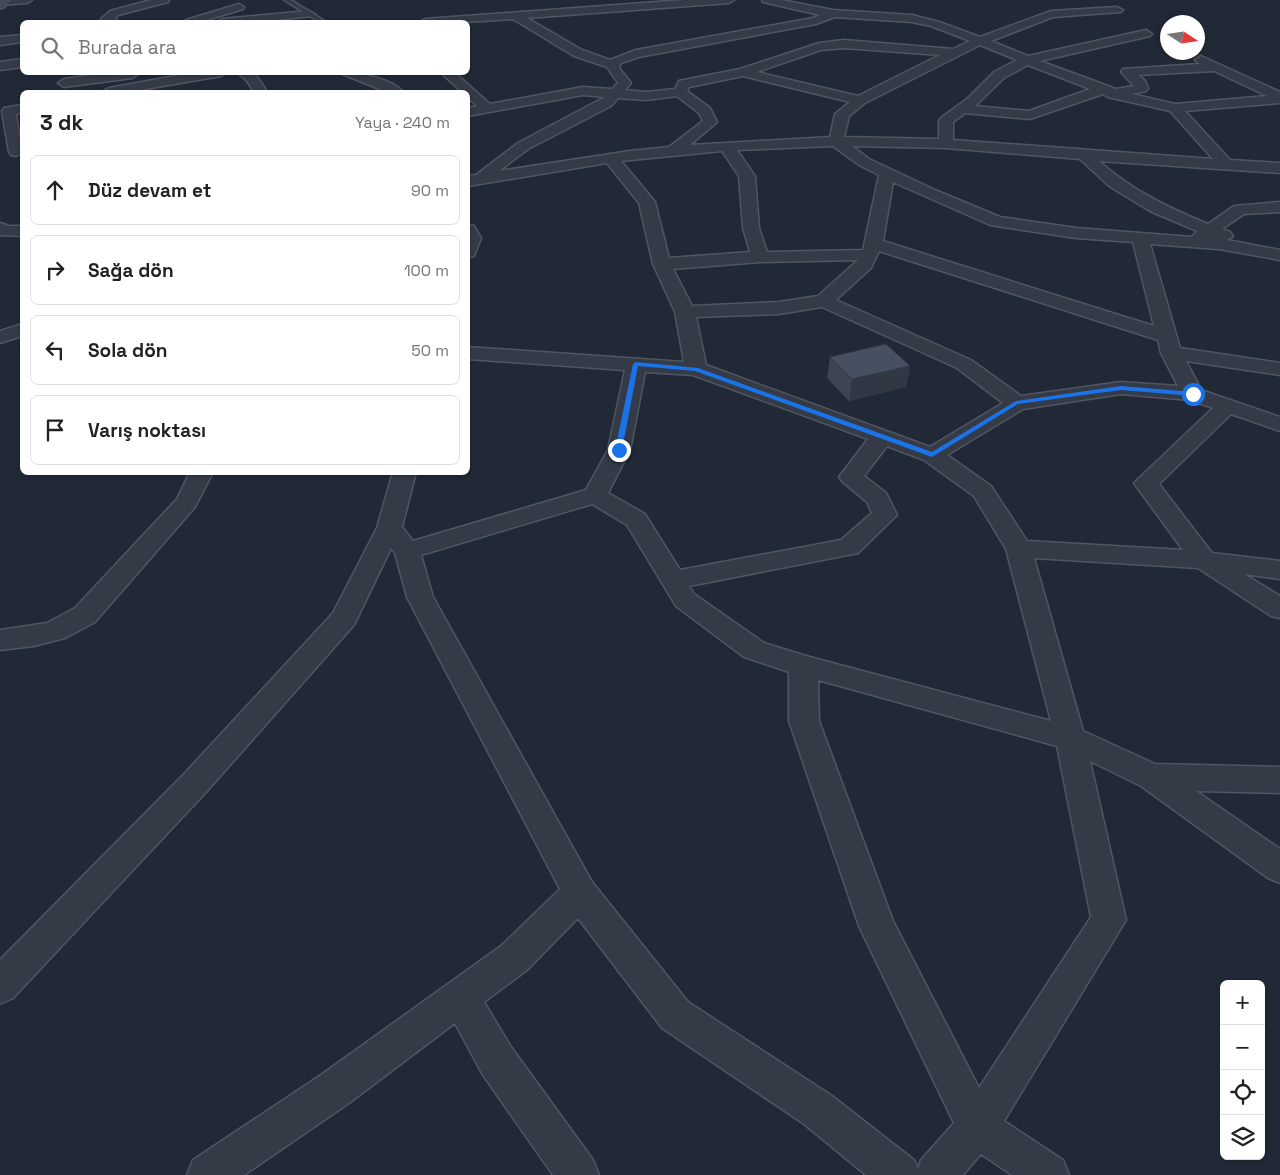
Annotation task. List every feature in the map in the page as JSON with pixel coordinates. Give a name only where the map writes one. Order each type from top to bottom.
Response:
[{"type":"street","points":[[2,2],[27,0]]},
{"type":"street","points":[[120,0],[140,6]]},
{"type":"street","points":[[107,20],[110,15],[164,0]]},
{"type":"street","points":[[455,20],[729,0]]},
{"type":"street","points":[[766,0],[835,14],[894,17],[934,23]]},
{"type":"street","points":[[1104,0],[1146,34],[1160,41]]},
{"type":"street","points":[[197,20],[254,3]]},
{"type":"street","points":[[886,4],[1106,92],[1141,103],[1175,108],[1280,98]]},
{"type":"street","points":[[244,20],[309,14]]},
{"type":"street","points":[[477,178],[523,146],[606,103],[616,95],[625,83],[613,68],[615,61],[636,54],[816,21],[835,14]]},
{"type":"street","points":[[836,141],[842,114],[860,100],[979,42],[1051,14],[1125,17]]},
{"type":"street","points":[[516,16],[578,53],[614,65]]},
{"type":"street","points":[[946,144],[946,121],[972,102],[999,75],[1027,60],[1146,34]]},
{"type":"street","points":[[0,41],[20,39]]},
{"type":"street","points":[[680,92],[684,84],[743,72],[819,48],[844,44],[956,53]]},
{"type":"street","points":[[1201,60],[1280,98]]},
{"type":"street","points":[[0,66],[20,63]]},
{"type":"street","points":[[962,109],[1030,115],[1106,92],[1140,88],[1140,84],[1127,72],[1216,67]]},
{"type":"street","points":[[743,72],[860,100]]},
{"type":"street","points":[[63,83],[119,75]]},
{"type":"street","points":[[121,90],[204,75]]},
{"type":"street","points":[[246,75],[259,90]]},
{"type":"street","points":[[352,75],[392,90]]},
{"type":"street","points":[[449,75],[466,90]]},
{"type":"street","points":[[1248,82],[1266,79]]},
{"type":"street","points":[[470,112],[583,91],[646,96],[680,92]]},
{"type":"street","points":[[673,151],[710,122],[705,111],[687,100],[680,92]]},
{"type":"street","points":[[470,93],[487,108]]},
{"type":"street","points":[[0,156],[19,152],[9,111],[20,108]]},
{"type":"street","points":[[1175,108],[1225,164]]},
{"type":"street","points":[[836,141],[864,162],[996,221],[1076,233],[1219,244],[1280,254]]},
{"type":"street","points":[[477,178],[611,158],[673,151],[836,141],[946,144],[1280,168]]},
{"type":"street","points":[[727,147],[747,176],[751,228],[760,257]]},
{"type":"street","points":[[1083,154],[1115,183],[1156,208],[1209,231],[1280,254]]},
{"type":"street","points":[[611,158],[647,202],[662,264],[685,312],[696,369]]},
{"type":"street","points":[[824,301],[865,264],[871,249],[887,173]]},
{"type":"street","points":[[1192,242],[1240,210],[1280,207]]},
{"type":"street","points":[[0,228],[6,231],[20,231]]},
{"type":"street","points":[[1140,238],[1169,345],[1193,394]]},
{"type":"street","points":[[662,264],[871,249],[1169,345],[1280,368]]},
{"type":"street","points":[[685,312],[779,308],[824,301],[964,364],[1016,403]]},
{"type":"street","points":[[0,337],[20,331]]},
{"type":"street","points":[[470,353],[696,369],[932,455],[983,491],[1019,549],[1070,738],[1109,920],[977,1127],[936,1175]]},
{"type":"street","points":[[595,495],[619,450],[636,364]]},
{"type":"street","points":[[932,455],[1016,403],[1121,388],[1193,394],[1280,424]]},
{"type":"street","points":[[1227,406],[1146,483],[1204,560],[1280,609]]},
{"type":"street","points":[[673,580],[849,548],[885,515],[878,498],[851,478],[882,437]]},
{"type":"street","points":[[0,640],[54,632],[85,615],[187,502],[200,475]]},
{"type":"street","points":[[405,475],[398,540],[420,597],[580,893],[675,1015],[818,1110],[899,1175]]},
{"type":"street","points":[[0,986],[196,782],[344,618],[398,540],[595,495],[636,520],[685,600],[754,650],[803,666],[1070,738],[1152,777],[1280,868]]},
{"type":"street","points":[[1019,549],[1204,560],[1280,570]]},
{"type":"street","points":[[803,666],[804,721],[876,926],[977,1127],[1048,1175]]},
{"type":"street","points":[[1152,777],[1280,780]]},
{"type":"street","points":[[208,1175],[335,1089],[514,958],[580,893]]},
{"type":"street","points":[[460,997],[497,1061],[572,1173]]},
{"type":"lane","points":[[287,0],[319,20]]},
{"type":"building","points":[[886,344],[910,366],[852,379],[830,357]]},
{"type":"route","points":[[619,450],[636,364],[696,369],[932,455],[1016,403],[1121,388],[1193,394]]}]
